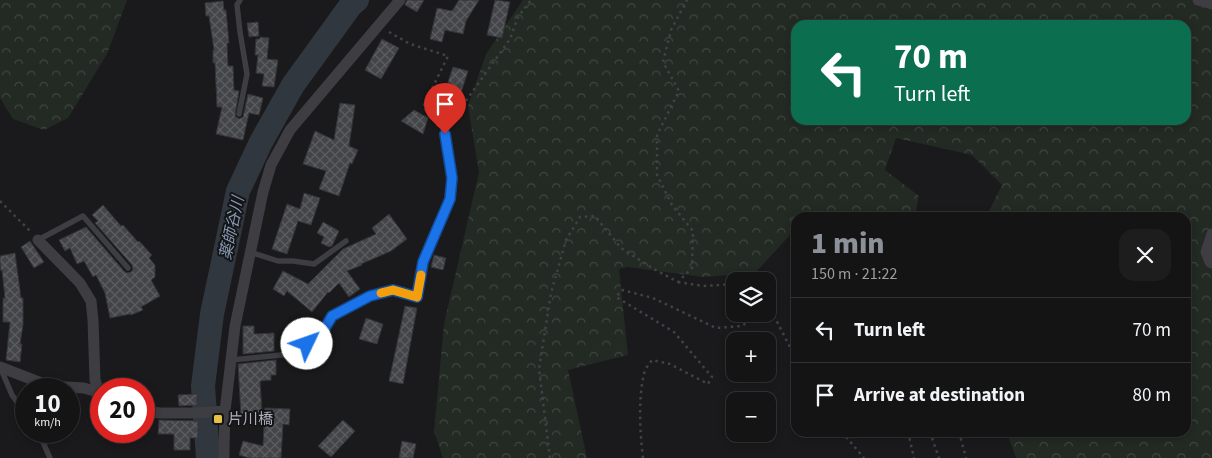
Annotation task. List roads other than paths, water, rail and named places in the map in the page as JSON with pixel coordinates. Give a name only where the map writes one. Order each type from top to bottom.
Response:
[{"type":"street","points":[[224,458],[220,412],[250,252],[271,165],[290,130],[400,0]]},
{"type":"street","points":[[1198,0],[1212,4]]},
{"type":"street","points":[[1212,234],[1206,252],[1212,263]]},
{"type":"street","points":[[38,240],[80,283],[91,301],[95,378]]},
{"type":"street","points":[[0,367],[49,386],[90,390]]},
{"type":"street","points":[[155,412],[220,412]]},
{"type":"lane","points":[[239,114],[248,74],[237,5],[240,0]]},
{"type":"lane","points":[[231,360],[281,356],[293,353],[321,335],[332,316],[370,296],[393,290],[417,297],[423,262],[450,199],[452,178],[445,134]]},
{"type":"lane","points":[[38,240],[83,216],[128,268]]},
{"type":"lane","points":[[250,252],[278,261],[314,264],[346,241]]},
{"type":"lane","points":[[0,367],[15,399]]},
{"type":"lane","points":[[43,443],[50,458]]},
{"type":"waterway","name":"薬師谷川","points":[[208,458],[203,386],[212,314],[238,191],[261,142],[293,85],[351,5],[357,0]]},
{"type":"place","name":"片川橋","points":[[218,419]]}]
